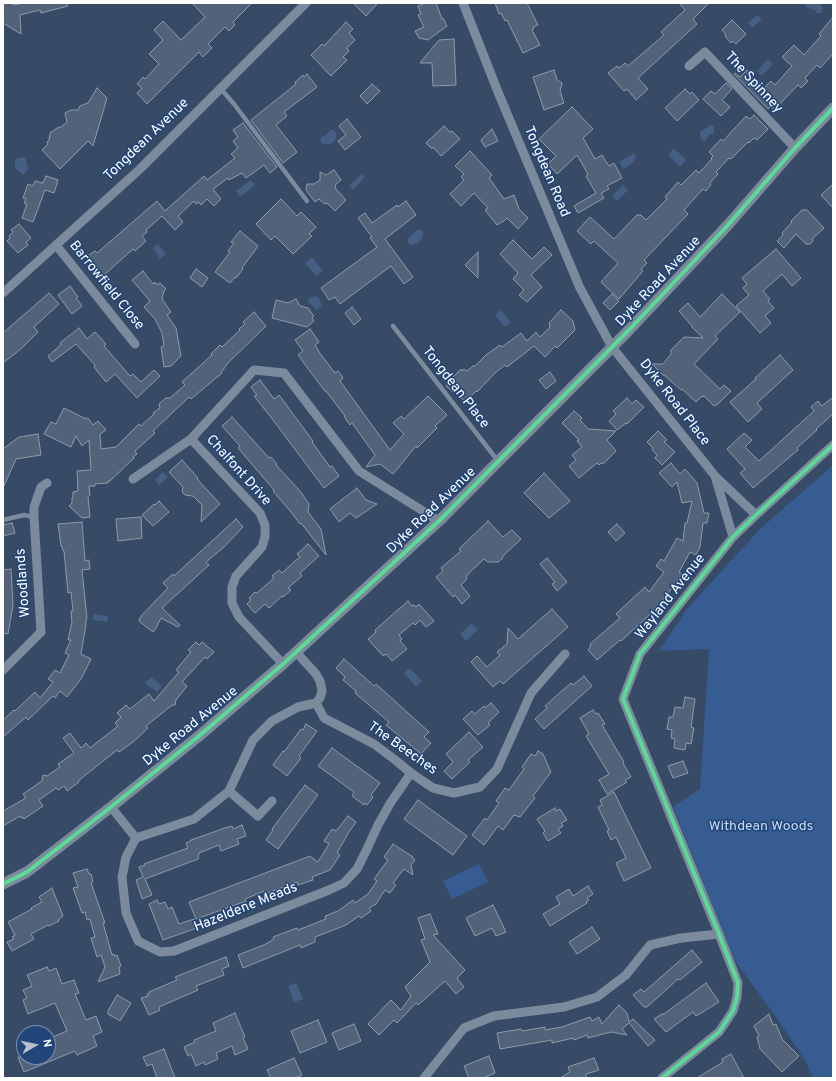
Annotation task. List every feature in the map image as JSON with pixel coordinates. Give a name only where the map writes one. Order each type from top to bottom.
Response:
[{"type":"street","name":"Tongdean Avenue","points":[[3,293],[140,169],[306,3]]},
{"type":"street","name":"Tongdean Road","points":[[463,3],[498,92],[580,288],[612,347]]},
{"type":"street","name":"The Spinney","points":[[689,66],[705,52],[795,148]]},
{"type":"street","name":"Dyke Road Avenue","points":[[3,884],[28,872],[199,736],[283,664],[439,521],[612,347],[728,225],[795,148],[833,108]]},
{"type":"street","name":"Barrowfield Close","points":[[56,245],[135,344]]},
{"type":"street","name":"Dyke Road Place","points":[[612,347],[715,476]]},
{"type":"street","name":"Chalfont Drive","points":[[283,664],[238,617],[232,603],[232,588],[236,576],[262,547],[265,537],[265,525],[260,513],[191,439],[254,370],[284,373],[359,471],[439,521]]},
{"type":"street","points":[[133,479],[191,439]]},
{"type":"street","name":"Wayland Avenue","points":[[662,1078],[719,1032],[733,1011],[737,997],[738,983],[623,699],[640,654],[733,537],[833,445]]},
{"type":"street","points":[[715,476],[756,515]]},
{"type":"street","points":[[715,476],[733,537]]},
{"type":"street","name":"Woodlands","points":[[3,670],[41,632],[34,507],[42,487],[47,483]]},
{"type":"street","points":[[111,807],[136,838],[194,819],[229,791],[253,740],[272,721],[298,707],[316,704],[320,698],[322,691],[320,681],[316,674],[296,652]]},
{"type":"street","name":"The Beeches","points":[[316,704],[324,718],[374,744],[411,774],[433,788],[454,793],[480,787],[496,768],[531,693],[565,654]]},
{"type":"street","name":"Hazeldene Meads","points":[[136,838],[126,857],[122,877],[126,913],[138,941],[160,952],[174,951],[321,893],[344,882],[357,870],[387,807],[411,774]]},
{"type":"street","points":[[229,791],[258,816],[272,801]]},
{"type":"street","points":[[424,1078],[464,1028],[494,1016],[564,1007],[597,997],[626,975],[650,945],[681,938],[719,934]]},
{"type":"lane","points":[[220,88],[234,104],[307,201]]},
{"type":"lane","name":"Tongdean Place","points":[[393,326],[499,462]]},
{"type":"lane","points":[[3,520],[24,515],[34,517]]},
{"type":"green space","name":"Withdean Woods","points":[[833,465],[833,1078],[813,1078],[806,1062],[774,1014],[735,961],[673,807],[700,789],[709,649],[659,651],[687,609],[760,529]]},
{"type":"green space","points":[[479,864],[488,882],[452,899],[443,881]]},
{"type":"shaded area","points":[[806,3],[819,3],[823,8],[821,13],[816,13],[815,10],[806,7]]},
{"type":"shaded area","points":[[757,15],[762,19],[752,28],[748,23]]},
{"type":"shaded area","points":[[768,59],[773,64],[762,76],[757,71]]},
{"type":"shaded area","points":[[710,125],[714,126],[714,133],[709,135],[705,141],[703,141],[700,139],[700,132]]},
{"type":"shaded area","points":[[330,130],[334,130],[337,134],[335,141],[330,144],[322,144],[320,139],[321,137],[326,135]]},
{"type":"shaded area","points":[[674,148],[686,160],[680,167],[668,155]]},
{"type":"shaded area","points":[[634,153],[636,158],[630,165],[623,169],[619,162]]},
{"type":"shaded area","points":[[22,157],[25,158],[28,169],[23,175],[15,166],[16,159]]},
{"type":"shaded area","points":[[362,174],[365,177],[353,190],[349,186]]},
{"type":"shaded area","points":[[251,180],[255,185],[240,197],[236,191]]},
{"type":"shaded area","points":[[623,185],[628,190],[617,201],[612,196]]},
{"type":"shaded area","points":[[416,230],[421,230],[423,232],[423,237],[417,244],[411,245],[408,243],[408,239]]},
{"type":"shaded area","points":[[158,244],[166,254],[160,259],[153,248]]},
{"type":"shaded area","points":[[312,257],[323,271],[316,276],[305,263]]},
{"type":"shaded area","points":[[315,296],[319,298],[322,306],[316,310],[308,300],[309,298]]},
{"type":"shaded area","points":[[501,310],[511,322],[505,327],[495,315]]},
{"type":"shaded area","points":[[163,472],[168,477],[159,485],[155,480]]},
{"type":"shaded area","points":[[94,614],[108,616],[107,622],[93,620]]},
{"type":"shaded area","points":[[472,623],[478,630],[466,641],[460,634]]},
{"type":"shaded area","points":[[410,668],[422,681],[416,687],[404,673]]},
{"type":"shaded area","points":[[151,677],[162,686],[157,692],[145,683]]},
{"type":"shaded area","points":[[296,983],[303,999],[294,1002],[288,986]]},
{"type":"building","points":[[3,3],[11,3],[14,5],[23,3],[67,3],[68,6],[41,13],[40,10],[20,15],[21,34],[3,23]]},
{"type":"building","points":[[192,3],[252,3],[233,22],[235,25],[229,31],[225,27],[208,44],[212,48],[203,57],[199,52],[147,104],[137,93],[142,88],[137,84],[143,77],[145,79],[159,64],[149,54],[163,40],[154,30],[163,21],[181,40],[205,17]]},
{"type":"building","points":[[353,3],[378,3],[366,16]]},
{"type":"building","points":[[425,3],[436,3],[442,19],[443,18],[447,26],[428,40],[419,38],[415,31],[424,27],[418,15],[421,14],[418,6]]},
{"type":"building","points":[[495,3],[527,3],[538,25],[533,27],[534,28],[532,30],[540,45],[523,53],[507,20],[505,21],[501,13],[499,14]]},
{"type":"building","points":[[679,3],[709,3],[693,19],[697,24],[638,78],[648,89],[636,100],[627,89],[624,91],[608,73],[617,66],[619,68],[625,63],[628,66],[664,35],[661,32],[685,10]]},
{"type":"building","points":[[833,17],[833,54],[820,68],[817,65],[805,78],[808,81],[801,88],[798,85],[774,110],[771,106],[768,109],[734,74],[735,73],[740,77],[747,70],[764,88],[771,81],[775,85],[792,66],[782,57],[794,45],[804,55],[821,36],[819,34]]},
{"type":"building","points":[[732,20],[746,34],[736,44],[733,41],[731,43],[722,30]]},
{"type":"building","points":[[346,22],[353,29],[349,33],[355,40],[347,48],[349,51],[343,57],[347,60],[331,76],[311,55],[322,44],[324,46]]},
{"type":"building","points":[[454,39],[456,85],[433,86],[432,63],[420,63],[439,40]]},
{"type":"building","points":[[554,70],[557,80],[562,83],[560,91],[564,103],[544,110],[533,77]]},
{"type":"building","points":[[307,74],[317,87],[284,112],[287,116],[276,125],[297,152],[283,163],[251,120],[296,84],[295,82],[303,75],[304,77]]},
{"type":"building","points":[[726,83],[732,89],[722,100],[730,107],[721,116],[703,99],[711,91],[715,94]]},
{"type":"building","points":[[372,84],[380,91],[367,104],[360,96]]},
{"type":"building","points":[[97,88],[107,98],[93,146],[88,141],[60,169],[42,150],[48,144],[47,142],[49,140],[50,133],[67,122],[65,113],[71,110],[78,110],[80,106],[88,103]]},
{"type":"building","points":[[685,89],[690,94],[692,92],[699,100],[677,121],[665,108]]},
{"type":"building","points":[[572,107],[593,129],[583,138],[595,159],[602,155],[609,166],[614,163],[622,178],[607,186],[609,189],[601,193],[604,198],[578,213],[574,206],[596,193],[586,176],[588,174],[577,155],[557,174],[548,164],[556,156],[539,139]]},
{"type":"building","points":[[754,115],[768,129],[757,140],[754,138],[749,143],[748,142],[731,159],[729,158],[716,172],[718,174],[710,183],[711,185],[706,191],[703,189],[684,210],[688,214],[644,260],[647,263],[641,269],[643,271],[619,299],[601,282],[618,263],[594,241],[591,244],[577,231],[590,217],[614,239],[637,215],[641,215],[646,220],[667,199],[665,197],[678,182],[681,185],[696,170],[699,173],[712,159],[711,158],[713,156],[709,152],[721,139],[723,141],[746,116],[750,119]]},
{"type":"building","points":[[347,119],[361,137],[345,150],[338,141],[346,135],[339,126]]},
{"type":"building","points":[[243,123],[277,167],[270,173],[264,165],[246,178],[242,173],[229,180],[228,178],[213,189],[221,199],[214,206],[207,199],[201,205],[199,202],[196,204],[194,201],[178,216],[183,222],[175,230],[162,216],[146,230],[147,232],[142,236],[146,241],[135,251],[133,249],[103,276],[102,274],[100,276],[86,257],[95,251],[97,253],[157,201],[165,211],[204,176],[207,180],[235,158],[231,154],[238,148],[233,141],[238,137],[233,130]]},
{"type":"building","points":[[444,126],[460,139],[441,156],[434,148],[431,148],[426,143]]},
{"type":"building","points":[[492,129],[498,141],[485,147],[481,140]]},
{"type":"building","points":[[470,151],[492,175],[489,178],[504,199],[514,195],[519,209],[528,218],[518,229],[507,218],[497,225],[485,210],[488,208],[474,193],[461,206],[450,194],[464,180],[461,177],[464,174],[455,166]]},
{"type":"building","points":[[334,170],[341,180],[335,185],[335,188],[346,200],[335,211],[327,203],[325,204],[319,199],[315,202],[306,190],[307,184],[314,184],[320,180],[320,172],[326,175]]},
{"type":"building","points":[[46,176],[58,180],[54,193],[45,190],[33,222],[22,218],[27,204],[24,203],[26,199],[23,198],[28,184],[33,186],[35,181],[43,183]]},
{"type":"building","points":[[833,184],[833,208],[821,195]]},
{"type":"building","points":[[281,199],[297,216],[301,212],[316,227],[309,234],[312,236],[293,254],[275,236],[271,240],[256,224]]},
{"type":"building","points":[[406,201],[416,215],[385,239],[413,277],[404,284],[391,266],[340,304],[335,297],[329,300],[321,288],[377,247],[370,238],[372,237],[358,218],[365,213],[372,223],[397,205],[398,207]]},
{"type":"building","points":[[802,210],[807,210],[824,228],[812,239],[813,241],[810,244],[806,244],[796,234],[784,248],[777,241],[783,235],[782,233],[792,222],[791,221]]},
{"type":"building","points":[[19,224],[31,238],[26,242],[28,245],[18,253],[7,241],[13,232],[11,230]]},
{"type":"building","points":[[240,231],[258,246],[242,268],[243,269],[230,283],[215,272],[230,252],[228,251],[234,243],[231,242]]},
{"type":"building","points":[[513,240],[532,259],[544,247],[552,255],[531,275],[542,287],[527,302],[519,295],[524,290],[513,279],[518,273],[500,254]]},
{"type":"building","points":[[776,249],[801,278],[792,286],[782,274],[763,291],[770,299],[768,301],[774,308],[765,316],[771,323],[760,333],[736,306],[749,295],[743,288],[747,284],[742,278]]},
{"type":"building","points":[[478,252],[478,278],[465,265]]},
{"type":"building","points":[[196,269],[208,278],[202,287],[190,278]]},
{"type":"building","points":[[143,271],[153,284],[155,282],[157,285],[160,283],[166,289],[163,292],[164,294],[162,299],[171,312],[167,315],[176,328],[181,356],[171,366],[164,367],[161,347],[164,346],[162,333],[155,319],[144,307],[150,301],[132,280]]},
{"type":"building","points":[[70,286],[78,297],[76,298],[82,306],[72,314],[58,295]]},
{"type":"building","points":[[49,293],[59,304],[34,327],[38,332],[22,348],[3,363],[3,333]]},
{"type":"building","points":[[612,294],[619,301],[610,310],[603,303]]},
{"type":"building","points":[[722,294],[740,312],[715,336],[718,339],[694,364],[720,389],[724,385],[731,391],[714,406],[704,396],[696,402],[682,389],[681,390],[664,376],[652,364],[663,364],[671,354],[671,350],[684,337],[703,338],[679,311],[688,303],[700,317]]},
{"type":"building","points":[[296,299],[300,306],[308,308],[314,316],[312,318],[314,321],[307,327],[272,318],[276,300],[288,303]]},
{"type":"building","points":[[352,307],[361,319],[354,325],[345,313]]},
{"type":"building","points":[[561,310],[573,321],[575,330],[557,348],[555,346],[545,357],[534,346],[507,367],[505,365],[495,373],[465,402],[455,391],[453,392],[446,386],[448,384],[447,383],[461,369],[462,371],[464,369],[467,371],[500,345],[502,347],[521,333],[527,341],[536,332],[540,337],[550,327],[549,323]]},
{"type":"building","points":[[254,312],[266,326],[227,364],[221,372],[222,373],[191,399],[189,397],[153,431],[155,433],[135,451],[137,454],[133,457],[134,458],[110,481],[108,481],[108,483],[89,486],[90,495],[88,497],[90,517],[82,518],[69,506],[72,503],[73,492],[78,491],[77,471],[91,470],[89,440],[82,446],[76,436],[71,447],[44,434],[51,422],[56,424],[64,408],[86,419],[88,418],[93,425],[98,421],[106,430],[100,434],[101,449],[116,447],[139,424],[141,426],[160,408],[159,404],[166,398],[170,398],[185,385],[182,382],[212,355],[211,354],[220,345],[222,347],[240,330],[239,329],[245,324],[243,322]]},
{"type":"building","points":[[79,328],[87,339],[95,332],[106,344],[104,346],[130,376],[133,374],[141,382],[154,370],[160,376],[137,398],[115,374],[106,382],[94,367],[95,365],[76,344],[52,362],[48,356],[61,345],[60,343]]},
{"type":"building","points":[[310,329],[319,342],[315,345],[319,352],[335,373],[338,371],[343,378],[340,381],[390,450],[404,434],[393,423],[401,416],[404,419],[428,396],[447,415],[435,426],[437,428],[417,448],[416,446],[393,474],[380,464],[366,467],[375,455],[352,423],[350,425],[345,416],[298,355],[303,351],[295,340]]},
{"type":"building","points":[[780,355],[793,370],[757,403],[762,409],[748,422],[730,402]]},
{"type":"building","points":[[550,372],[556,381],[546,389],[539,380]]},
{"type":"building","points":[[260,380],[274,399],[279,395],[330,467],[332,466],[339,476],[324,488],[254,396],[257,395],[251,387]]},
{"type":"building","points":[[833,397],[833,414],[797,448],[798,450],[753,488],[740,473],[745,469],[727,449],[744,433],[752,440],[745,447],[759,461],[814,411],[811,407],[818,401],[822,406]]},
{"type":"building","points":[[627,398],[632,404],[636,400],[644,407],[627,424],[626,423],[617,430],[609,421],[616,414],[613,411]]},
{"type":"building","points":[[574,411],[582,418],[580,420],[588,429],[616,431],[607,440],[616,451],[603,464],[601,463],[599,465],[597,463],[579,478],[569,466],[576,460],[572,455],[582,447],[577,441],[579,440],[562,423]]},
{"type":"building","points":[[232,417],[269,458],[271,457],[309,504],[308,512],[321,529],[326,555],[238,448],[240,446],[222,426]]},
{"type":"building","points":[[658,431],[667,440],[664,442],[675,452],[662,465],[655,458],[657,455],[647,442]]},
{"type":"building","points":[[38,434],[41,455],[16,459],[3,488],[3,449],[19,437]]},
{"type":"building","points":[[182,460],[220,504],[201,522],[202,505],[193,496],[185,495],[182,492],[183,487],[169,472]]},
{"type":"building","points":[[671,463],[680,474],[685,469],[697,483],[704,513],[709,513],[707,523],[703,523],[700,547],[696,555],[690,552],[679,572],[682,574],[658,607],[621,641],[620,640],[597,660],[588,650],[591,646],[590,644],[620,618],[616,614],[645,587],[649,592],[664,572],[656,566],[661,559],[664,561],[677,538],[683,541],[685,523],[687,523],[692,501],[682,503],[677,482],[672,487],[659,473]]},
{"type":"building","points":[[544,473],[570,501],[549,518],[524,493]]},
{"type":"building","points":[[357,488],[366,500],[377,504],[356,518],[350,513],[339,522],[330,509]]},
{"type":"building","points":[[159,501],[169,512],[153,526],[142,515]]},
{"type":"building","points":[[141,517],[142,538],[118,541],[116,519]]},
{"type":"building","points":[[236,519],[243,527],[224,547],[206,562],[209,565],[162,608],[180,625],[178,627],[161,618],[153,632],[140,622],[139,620],[142,615],[168,588],[163,583],[173,574],[174,576]]},
{"type":"building","points":[[488,521],[503,537],[512,530],[521,539],[498,562],[488,562],[484,559],[469,573],[466,577],[467,579],[461,585],[470,596],[462,604],[455,595],[453,597],[436,577],[443,571],[441,568],[461,551],[459,549]]},
{"type":"building","points":[[82,522],[85,561],[89,560],[90,569],[82,570],[87,619],[81,654],[91,659],[81,679],[67,697],[60,691],[55,698],[53,696],[28,720],[26,717],[3,737],[3,720],[35,692],[40,698],[53,682],[48,679],[55,670],[60,673],[69,655],[65,653],[71,640],[68,640],[72,622],[71,611],[73,611],[71,592],[68,593],[64,551],[61,546],[58,524]]},
{"type":"building","points":[[12,523],[15,533],[3,536],[3,525]]},
{"type":"building","points":[[617,524],[625,533],[616,541],[608,532]]},
{"type":"building","points":[[308,544],[319,556],[300,573],[302,576],[288,588],[291,590],[269,608],[265,604],[255,613],[247,604],[251,600],[249,598],[274,578],[272,576],[279,570],[282,573],[300,557],[297,554]]},
{"type":"building","points":[[547,558],[567,582],[557,591],[552,584],[555,582],[540,564]]},
{"type":"building","points":[[11,569],[13,605],[8,634],[3,633],[3,570]]},
{"type":"building","points":[[408,601],[412,606],[414,605],[416,607],[419,604],[434,621],[426,627],[420,620],[415,625],[413,623],[399,635],[402,639],[400,641],[407,649],[392,661],[386,654],[383,656],[368,639],[376,632],[375,630]]},
{"type":"building","points":[[552,609],[568,627],[503,684],[500,681],[493,687],[471,662],[477,656],[487,667],[500,655],[497,652],[507,644],[508,628],[518,639]]},
{"type":"building","points":[[196,642],[199,645],[202,642],[214,652],[207,659],[205,657],[182,682],[187,686],[176,700],[175,705],[172,705],[146,726],[148,728],[133,742],[119,752],[117,750],[67,791],[64,786],[58,790],[56,788],[39,800],[43,806],[24,819],[20,816],[3,826],[3,811],[26,798],[23,794],[42,781],[43,775],[47,776],[60,767],[58,764],[74,753],[63,738],[70,733],[81,748],[86,743],[90,748],[118,726],[115,723],[121,717],[117,713],[126,705],[130,709],[149,694],[154,701],[179,672],[176,670],[191,652],[188,650]]},
{"type":"building","points":[[344,659],[374,686],[376,684],[429,732],[424,737],[431,743],[421,754],[386,725],[389,722],[355,693],[356,691],[343,680],[345,677],[336,668]]},
{"type":"building","points":[[584,676],[592,686],[544,729],[535,719],[547,708],[545,706],[556,696],[571,683],[573,685]]},
{"type":"building","points":[[685,697],[695,699],[691,727],[694,728],[691,744],[686,743],[685,750],[674,748],[675,739],[671,738],[672,730],[667,729],[669,717],[673,717],[675,707],[683,708]]},
{"type":"building","points":[[491,703],[499,712],[488,723],[490,725],[478,735],[463,719],[472,711],[475,714],[484,706],[485,708]]},
{"type":"building","points":[[593,710],[596,714],[598,713],[605,724],[602,725],[631,777],[625,780],[627,782],[607,794],[599,780],[609,774],[586,736],[589,734],[580,718]]},
{"type":"building","points":[[306,724],[317,731],[299,756],[301,758],[287,776],[273,765],[301,729],[303,730]]},
{"type":"building","points":[[469,732],[483,747],[468,760],[470,762],[452,779],[444,771],[453,762],[446,754]]},
{"type":"building","points":[[332,748],[380,783],[371,795],[373,797],[367,805],[365,803],[364,805],[352,796],[354,792],[318,766]]},
{"type":"building","points":[[538,751],[543,754],[551,772],[533,796],[535,798],[520,817],[514,815],[503,830],[498,826],[484,845],[472,835],[485,818],[487,820],[499,803],[496,801],[505,788],[509,790],[524,769],[522,767],[531,754],[535,756]]},
{"type":"building","points":[[683,761],[688,773],[673,778],[668,766]]},
{"type":"building","points":[[305,785],[318,795],[278,849],[266,840],[273,830],[272,829]]},
{"type":"building","points":[[614,792],[651,868],[624,881],[616,863],[626,858],[616,837],[611,840],[607,831],[609,830],[598,807],[602,805],[600,800]]},
{"type":"building","points":[[418,800],[467,836],[453,855],[404,819]]},
{"type":"building","points":[[555,808],[556,811],[560,809],[567,820],[561,823],[563,826],[558,829],[561,833],[548,841],[543,833],[545,831],[537,819]]},
{"type":"building","points":[[348,816],[356,822],[337,853],[340,855],[330,870],[312,877],[313,880],[298,885],[297,882],[265,894],[264,891],[245,899],[246,901],[196,919],[189,902],[310,856],[318,862],[329,844],[324,841],[332,829],[336,831]]},
{"type":"building","points":[[242,825],[246,836],[237,839],[239,844],[221,851],[219,845],[199,853],[198,859],[145,879],[152,895],[142,899],[136,880],[143,877],[139,867],[188,848],[186,843],[191,840],[225,828],[232,826],[233,829]]},
{"type":"building","points":[[393,844],[413,857],[412,858],[415,860],[411,865],[413,875],[404,869],[393,883],[396,885],[390,893],[385,890],[376,904],[369,908],[371,911],[361,918],[359,916],[346,925],[315,937],[315,942],[301,948],[300,945],[243,968],[238,955],[264,945],[274,939],[273,937],[297,928],[298,930],[326,919],[325,916],[338,911],[353,900],[355,903],[368,894],[377,881],[374,879],[388,860],[384,857]]},
{"type":"building","points":[[87,869],[89,874],[91,874],[93,882],[91,883],[105,923],[103,923],[112,955],[117,955],[121,966],[119,967],[120,974],[98,982],[105,967],[101,955],[97,957],[91,938],[95,937],[90,919],[87,920],[85,912],[82,913],[73,888],[78,887],[73,873]]},
{"type":"building","points":[[588,886],[593,894],[587,898],[589,900],[586,902],[587,903],[550,926],[543,914],[560,904],[556,897],[569,889],[573,896]]},
{"type":"building","points":[[52,888],[63,916],[58,920],[59,921],[31,934],[34,939],[12,951],[7,942],[14,939],[12,937],[15,935],[8,922],[42,902],[39,897]]},
{"type":"building","points":[[157,900],[159,904],[165,902],[168,909],[172,907],[179,924],[194,919],[197,928],[163,940],[149,904]]},
{"type":"building","points":[[493,905],[506,932],[496,936],[492,928],[475,936],[466,918]]},
{"type":"building","points":[[430,914],[438,934],[433,935],[465,970],[457,978],[464,987],[456,994],[445,981],[418,1005],[416,1003],[397,1023],[394,1020],[379,1035],[368,1024],[391,1000],[401,1010],[411,996],[405,987],[430,962],[421,940],[425,939],[418,918]]},
{"type":"building","points":[[592,927],[600,939],[577,954],[569,942]]},
{"type":"building","points":[[692,950],[702,962],[680,980],[678,979],[647,1007],[644,1007],[633,995],[641,989],[644,992]]},
{"type":"building","points":[[226,957],[229,966],[222,969],[224,975],[196,986],[198,990],[159,1007],[160,1010],[149,1015],[141,998],[148,996],[147,994],[150,993],[149,992],[177,980],[175,977]]},
{"type":"building","points":[[47,967],[49,971],[56,968],[62,984],[74,980],[79,993],[75,994],[86,1020],[96,1016],[102,1032],[93,1036],[97,1046],[77,1055],[75,1051],[56,1059],[56,1036],[67,1031],[55,1003],[28,1014],[23,1000],[27,998],[23,990],[32,986],[27,975]]},
{"type":"building","points":[[706,983],[719,1002],[696,1016],[693,1012],[666,1032],[654,1019],[664,1014]]},
{"type":"building","points":[[117,995],[131,1003],[120,1021],[108,1014],[108,1011]]},
{"type":"building","points":[[619,1005],[627,1013],[629,1022],[633,1019],[655,1040],[648,1046],[629,1023],[622,1029],[627,1035],[611,1032],[588,1038],[587,1035],[574,1040],[573,1038],[552,1043],[552,1040],[500,1049],[497,1033],[545,1027],[545,1030],[562,1027],[590,1017],[592,1021],[599,1017],[602,1024]]},
{"type":"building","points":[[235,1013],[245,1037],[243,1038],[248,1049],[235,1055],[232,1046],[216,1053],[218,1059],[205,1065],[204,1062],[196,1066],[191,1054],[188,1056],[184,1047],[195,1042],[194,1040],[216,1031],[213,1023]]},
{"type":"building","points":[[769,1014],[773,1025],[776,1024],[782,1039],[799,1056],[782,1072],[760,1049],[757,1037],[759,1036],[754,1026]]},
{"type":"building","points":[[318,1020],[327,1042],[300,1053],[291,1031]]},
{"type":"building","points":[[354,1024],[361,1041],[339,1050],[332,1033]]},
{"type":"building","points":[[164,1049],[175,1078],[157,1078],[152,1064],[147,1066],[143,1057]]},
{"type":"building","points":[[731,1054],[744,1078],[697,1078],[723,1062],[722,1059]]},
{"type":"building","points":[[489,1056],[495,1073],[483,1078],[469,1078],[464,1066]]},
{"type":"building","points":[[294,1058],[302,1075],[295,1078],[271,1078],[267,1070]]},
{"type":"building","points":[[594,1058],[599,1070],[586,1074],[586,1078],[560,1078],[570,1072],[568,1067]]},
{"type":"building","points":[[21,1065],[41,1065],[24,1072]]},
{"type":"cycle path","points":[[3,884],[27,872],[199,736],[283,664],[439,521],[629,330],[728,225],[795,148],[833,108]]},
{"type":"cycle path","points":[[662,1078],[719,1032],[733,1011],[737,997],[738,983],[623,699],[640,654],[733,537],[833,445]]}]
